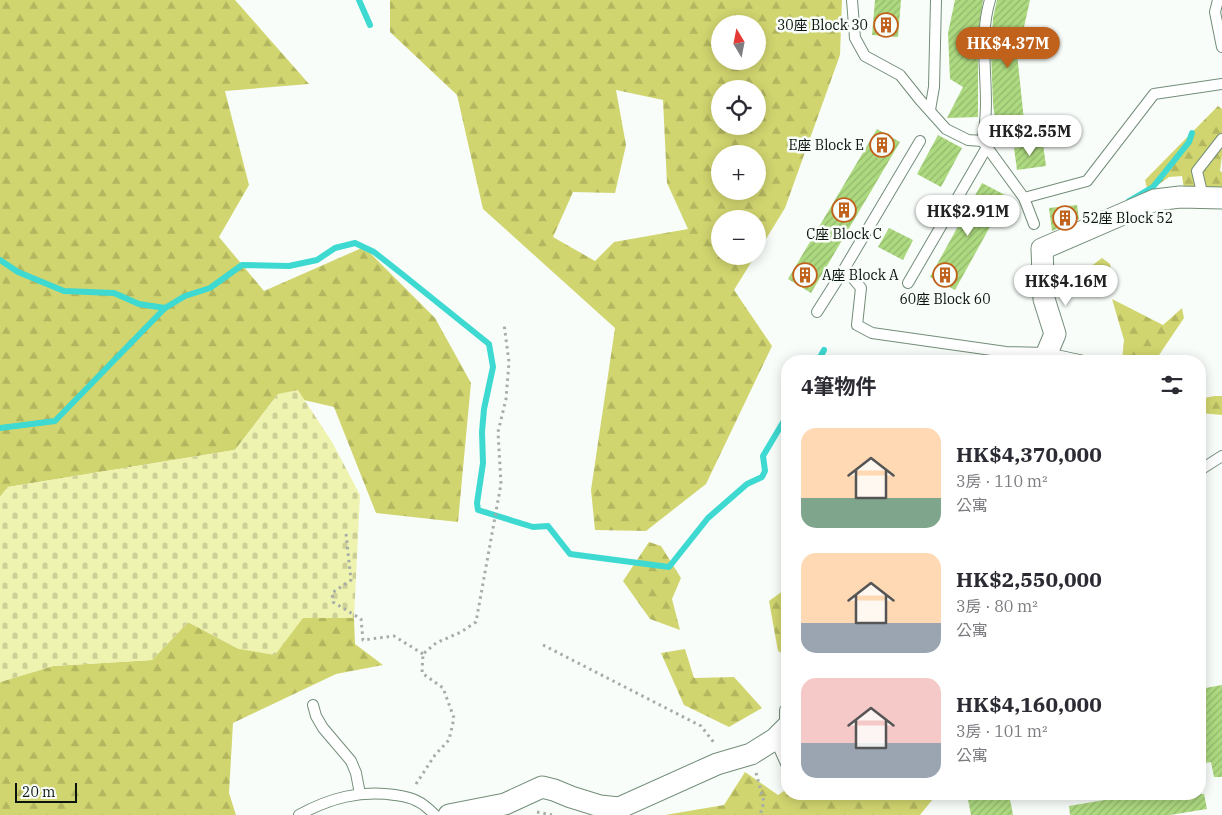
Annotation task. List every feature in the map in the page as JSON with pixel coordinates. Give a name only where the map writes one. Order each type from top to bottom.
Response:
[{"type":"street","points":[[1047,355],[1055,334],[1044,299],[1042,249],[1155,200],[1180,197],[1212,198]]},
{"type":"street","points":[[449,815],[504,804],[542,787],[600,806],[619,808],[680,779],[727,760],[751,754],[781,728]]},
{"type":"lane","points":[[852,0],[855,38],[866,56],[900,76],[946,129],[968,140],[984,144],[1024,198],[1034,224]]},
{"type":"lane","points":[[930,110],[934,87],[936,0]]},
{"type":"lane","points":[[908,283],[984,144],[987,96],[983,54],[986,12],[990,0]]},
{"type":"lane","points":[[1218,0],[1215,12],[1222,47]]},
{"type":"lane","points":[[1024,198],[1088,181],[1154,94],[1222,84]]},
{"type":"lane","points":[[1212,198],[1197,171],[1222,139]]},
{"type":"lane","points":[[817,312],[920,141]]},
{"type":"lane","points":[[843,271],[851,276],[860,288],[857,325],[872,333],[1030,355]]},
{"type":"lane","points":[[1206,466],[1222,456]]},
{"type":"lane","points":[[313,704],[316,716],[324,728],[351,761],[356,773],[360,794]]},
{"type":"lane","points":[[299,815],[318,805],[374,792],[405,796],[416,800],[435,815]]},
{"type":"path","points":[[416,800],[415,784],[435,755],[449,740],[454,718],[443,688],[422,673],[422,654],[436,642],[461,632],[476,622],[501,484],[498,432],[506,398],[509,362],[504,324]]},
{"type":"path","points":[[346,534],[351,580],[332,594],[333,602],[361,619],[363,640],[394,636],[422,654]]},
{"type":"path","points":[[543,645],[701,726],[727,760]]},
{"type":"path","points":[[751,754],[764,802],[760,815]]},
{"type":"green space","points":[[0,0],[235,0],[309,84],[225,91],[249,185],[219,237],[264,291],[364,247],[435,318],[471,383],[458,522],[376,513],[334,407],[278,394],[235,450],[8,487],[0,497]]},
{"type":"green space","points":[[390,0],[842,0],[840,55],[785,208],[766,239],[766,210],[711,210],[711,265],[749,265],[734,290],[772,346],[706,484],[646,531],[595,530],[591,490],[615,328],[483,209],[457,95],[390,32]],"holes":[[[616,90],[663,100],[667,183],[688,229],[614,242],[595,261],[553,237],[573,192],[615,193],[626,145]]]},
{"type":"green space","points":[[1218,106],[1222,109],[1220,171],[1222,172],[1222,191],[1184,189],[1182,176],[1169,177],[1148,192],[1145,180]]},
{"type":"green space","points":[[1102,258],[1110,264],[1113,285],[1094,284],[1086,270]]},
{"type":"green space","points":[[1112,299],[1163,325],[1182,308],[1184,318],[1159,355],[1123,355],[1124,340]]},
{"type":"green space","points":[[298,390],[332,442],[360,495],[354,618],[303,618],[275,655],[239,649],[188,622],[152,660],[53,666],[0,682],[0,497],[8,487],[235,450],[278,394]]},
{"type":"green space","points":[[1222,396],[1222,415],[1206,414],[1206,398]]},
{"type":"green space","points":[[649,542],[661,546],[681,578],[672,599],[680,630],[650,619],[623,581]]},
{"type":"green space","points":[[781,592],[781,653],[778,651],[769,601]]},
{"type":"green space","points":[[303,618],[354,618],[355,644],[383,665],[336,674],[233,723],[229,793],[236,815],[0,815],[0,682],[53,666],[152,660],[188,622],[239,649]]},
{"type":"green space","points":[[685,649],[694,678],[734,677],[762,708],[729,727],[684,705],[661,653]]},
{"type":"green space","points":[[745,772],[778,795],[781,793],[781,800],[932,800],[920,815],[665,815],[724,805]]},
{"type":"building","name":"30座 Block 30","points":[[875,0],[901,0],[898,37],[872,35]]},
{"type":"building","points":[[955,0],[983,0],[978,35],[978,117],[947,118],[963,87],[950,79],[948,33]]},
{"type":"building","points":[[997,0],[1030,0],[1022,36],[1015,35],[1026,139],[998,143],[993,104],[991,52],[993,18]]},
{"type":"building","points":[[877,129],[900,142],[811,293],[788,279]]},
{"type":"building","points":[[938,135],[962,148],[941,187],[917,174]]},
{"type":"building","points":[[1043,144],[1046,166],[1017,170],[1014,148]]},
{"type":"building","points":[[982,183],[1007,196],[955,290],[930,277]]},
{"type":"building","name":"52座 Block 52","points":[[1077,205],[1079,219],[1052,231],[1049,208]]},
{"type":"building","points":[[889,228],[913,240],[903,260],[878,247]]},
{"type":"building","points":[[1222,685],[1222,777],[1214,777],[1211,762],[1206,763],[1206,688]]},
{"type":"building","points":[[968,800],[1010,800],[1013,815],[971,815]]},
{"type":"building","points":[[1104,800],[1205,800],[1207,809],[1170,815],[1070,815],[1069,806]]},
{"type":"waterway","points":[[359,0],[370,25]]},
{"type":"waterway","points":[[1129,201],[1153,187],[1189,142],[1192,133]]},
{"type":"waterway","points":[[0,260],[18,272],[64,291],[114,293],[139,304],[165,308],[185,296],[210,288],[242,265],[289,266],[317,260],[335,248],[355,243],[374,252],[489,344],[493,367],[484,409],[482,432],[483,463],[477,503],[478,510],[533,527],[548,526],[570,554],[669,567],[708,518],[747,484],[762,477],[765,471],[763,456],[781,426]]},
{"type":"waterway","points":[[0,428],[55,421],[165,308]]},
{"type":"waterway","points":[[821,355],[824,350]]},
{"type":"place","name":"30座 Block 30","points":[[886,25]]},
{"type":"place","name":"E座 Block E","points":[[882,145]]},
{"type":"place","name":"C座 Block C","points":[[844,210]]},
{"type":"place","name":"52座 Block 52","points":[[1065,218]]},
{"type":"place","name":"A座 Block A","points":[[805,275]]},
{"type":"place","name":"60座 Block 60","points":[[945,275]]}]
